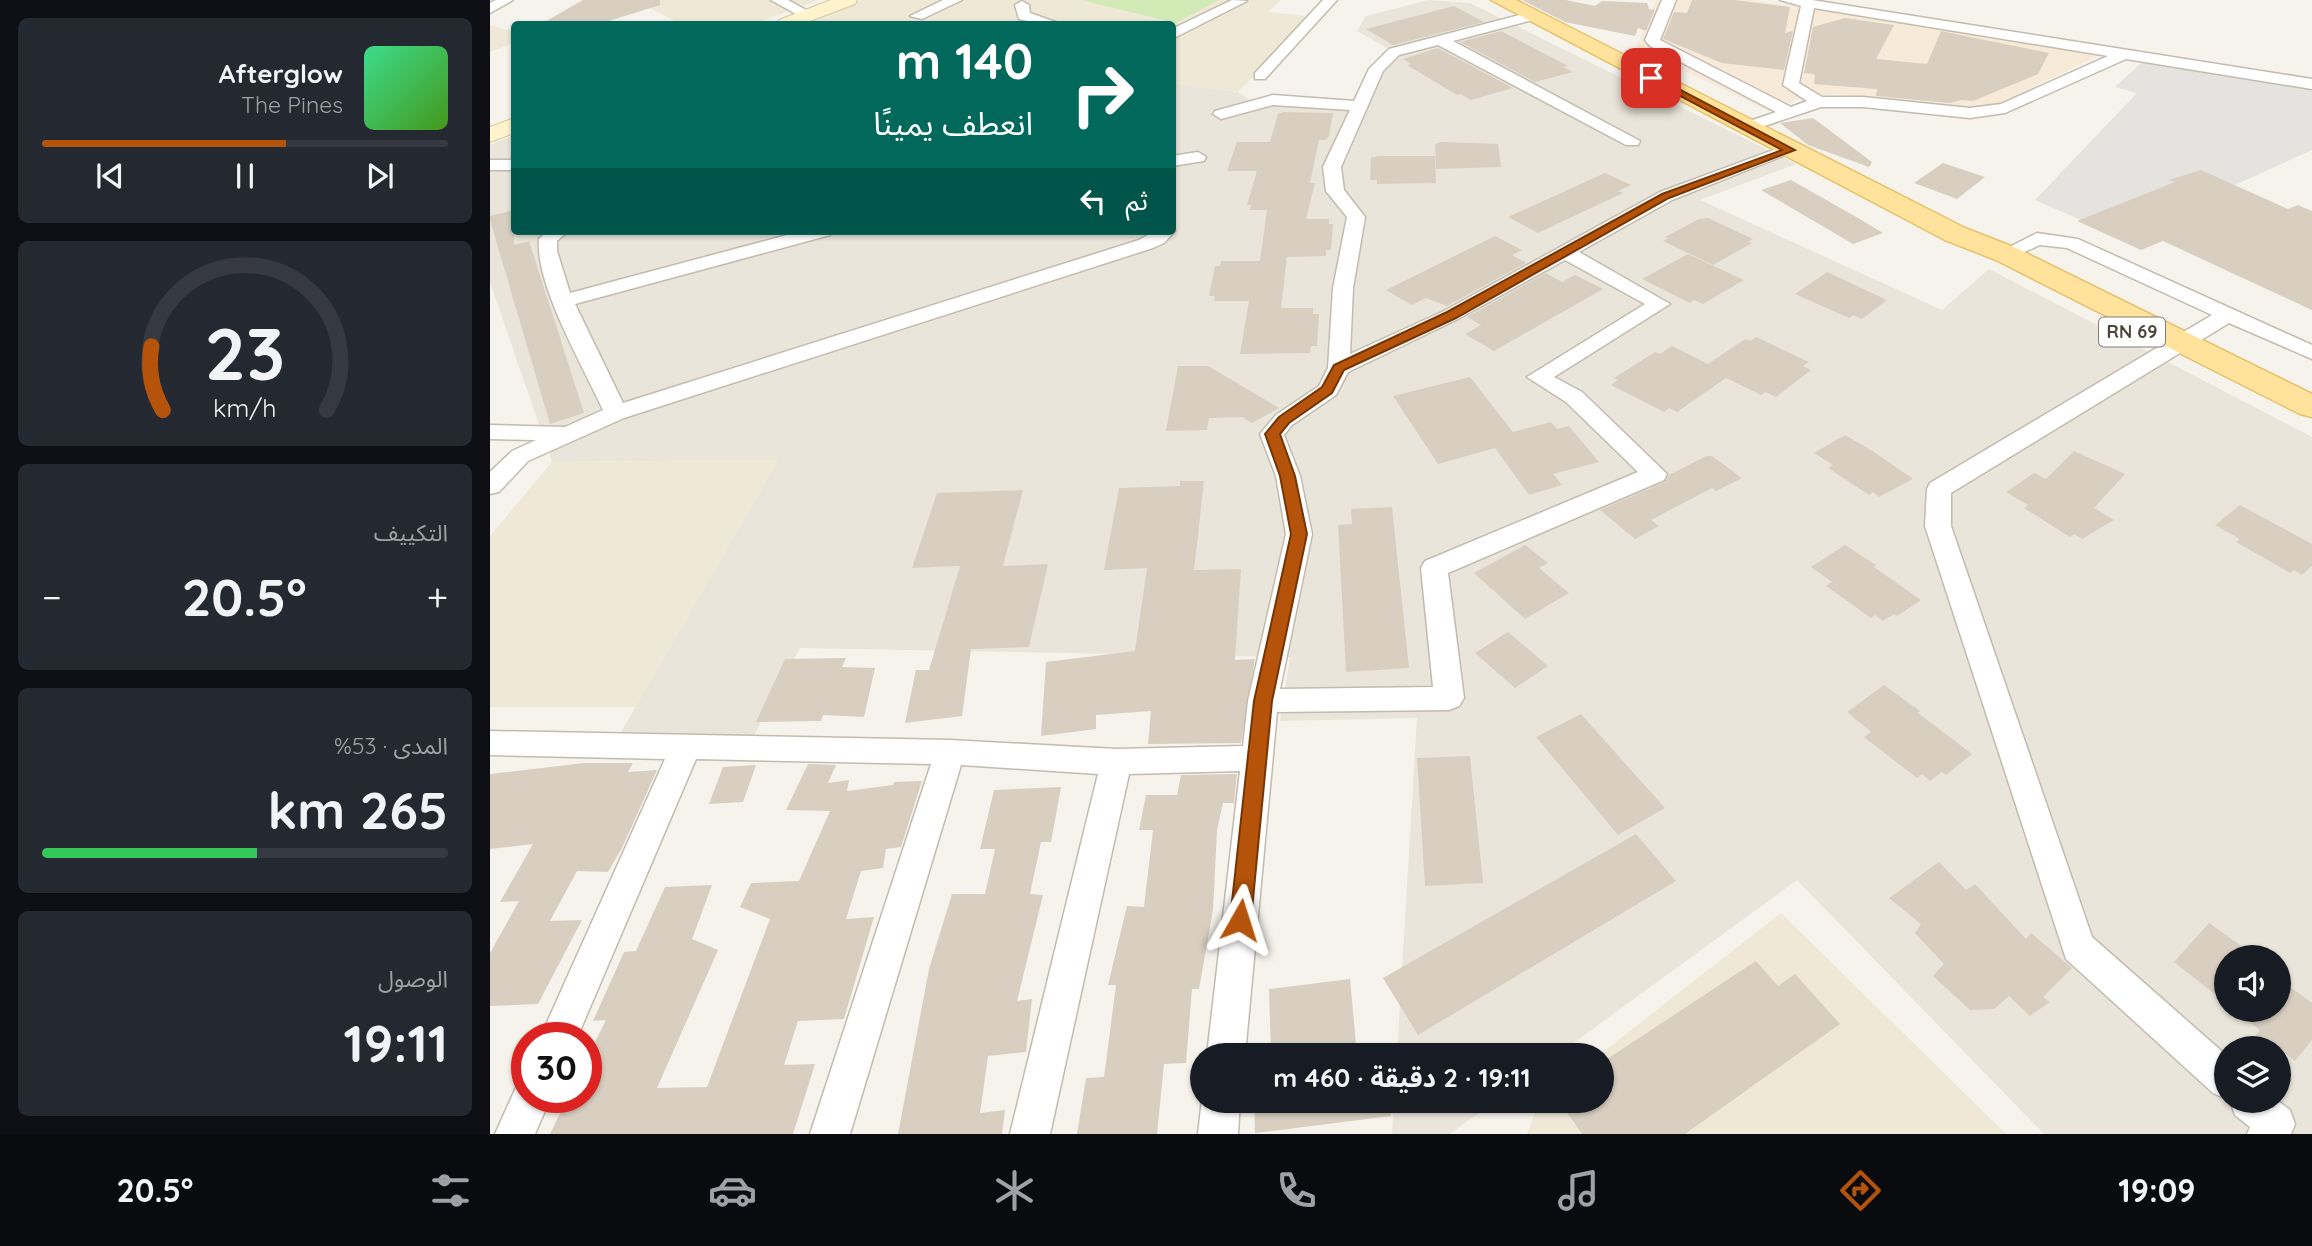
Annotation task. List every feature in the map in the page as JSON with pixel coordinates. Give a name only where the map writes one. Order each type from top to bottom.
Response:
[{"type":"main road","points":[[793,21],[848,0]]},
{"type":"main road","name":"RN 69","points":[[1501,0],[1955,234],[2006,254],[2175,346],[2312,426]]},
{"type":"main road","points":[[490,135],[511,126]]},
{"type":"main road","name":"RN 69","points":[[1955,234],[1973,250],[2175,346],[2312,407]]},
{"type":"street","points":[[490,9],[506,0]]},
{"type":"street","points":[[778,0],[808,15]]},
{"type":"street","points":[[917,16],[955,0]]},
{"type":"street","points":[[1260,76],[1330,0]]},
{"type":"street","points":[[1669,0],[1652,40],[1655,43],[1789,112]]},
{"type":"street","points":[[1787,0],[2312,84]]},
{"type":"street","points":[[1176,33],[1240,1]]},
{"type":"street","points":[[1022,3],[1024,16],[1043,21]]},
{"type":"street","points":[[1808,3],[1791,85],[1819,102]]},
{"type":"street","points":[[1227,1043],[1263,701],[1299,534],[1288,476],[1272,434],[1284,420],[1328,390],[1339,368],[1343,288],[1356,217],[1335,191],[1332,167],[1376,69],[1394,52],[1531,16]]},
{"type":"street","points":[[1440,40],[1632,141]]},
{"type":"street","points":[[1747,127],[1819,102],[1863,102],[1970,113],[1987,112],[2005,108],[2126,53]]},
{"type":"street","points":[[1221,114],[1273,100],[1360,106]]},
{"type":"street","points":[[1339,368],[1451,315],[1666,196],[1790,150]]},
{"type":"street","points":[[1176,161],[1198,157]]},
{"type":"street","points":[[490,165],[511,165]]},
{"type":"street","points":[[555,235],[545,245],[562,301],[616,413]]},
{"type":"street","points":[[562,301],[808,235]]},
{"type":"street","points":[[490,486],[520,456],[566,433],[616,413],[1146,244],[1162,235]]},
{"type":"street","points":[[2006,254],[2037,239],[2063,241],[2229,314],[2312,354]]},
{"type":"street","points":[[1263,701],[1448,698],[1434,568],[1655,474],[1574,397],[1538,377],[1660,304],[1563,251]]},
{"type":"street","points":[[2214,1069],[2078,947],[1938,526],[1939,488],[2229,314]]},
{"type":"street","points":[[490,432],[566,433]]},
{"type":"street","points":[[490,743],[950,752],[1116,762],[1257,758]]},
{"type":"street","points":[[565,1022],[686,747]]},
{"type":"street","points":[[830,1134],[950,752]]},
{"type":"street","points":[[1030,1134],[1116,762]]},
{"type":"street","points":[[515,1134],[525,1113]]},
{"type":"street","points":[[1218,1134],[1221,1113]]},
{"type":"street","points":[[2263,1113],[2276,1124],[2267,1134]]},
{"type":"shaded area","points":[[610,0],[819,0],[761,21],[674,21],[639,2]]},
{"type":"shaded area","points":[[862,0],[1281,0],[1268,12],[1312,17],[1238,92],[1176,83],[1176,21],[807,21]]},
{"type":"shaded area","points":[[1429,0],[1470,3],[1796,164],[1700,200],[1942,310],[1989,269],[2312,437],[2312,1134],[2044,1134],[1797,880],[1573,1043],[1398,1043],[1417,718],[1280,721],[1290,657],[800,648],[747,748],[613,746],[778,460],[552,462],[490,282],[490,145],[511,136],[511,235],[1176,235],[1176,83],[1238,92],[1257,105],[1359,106],[1394,52],[1357,31],[1366,16]]},
{"type":"shaded area","points":[[1656,0],[1752,0],[2102,54],[1994,106],[1958,108],[1833,94],[1798,99],[1768,111],[1636,47]]},
{"type":"shaded area","points":[[490,25],[511,31],[511,44],[490,52]]},
{"type":"shaded area","points":[[2141,63],[2312,89],[2312,150],[2120,237],[2035,200],[2137,93],[2115,87]]},
{"type":"shaded area","points":[[778,460],[636,707],[490,707],[490,536],[552,462]]},
{"type":"shaded area","points":[[1781,913],[2006,1134],[1527,1134],[1535,1113],[1614,1113],[1614,1043]]},
{"type":"shaded area","points":[[1393,1113],[1479,1113],[1450,1134],[1392,1134]]},
{"type":"green space","points":[[1081,0],[1219,0],[1176,23]]},
{"type":"building","points":[[583,0],[660,0],[660,5],[609,21],[546,21]]},
{"type":"building","points":[[1522,0],[1566,0],[1595,6],[1602,1],[1647,3],[1649,9],[1655,10],[1646,31],[1638,28],[1635,36],[1565,22]]},
{"type":"building","points":[[1692,0],[1734,0],[1790,7],[1785,33],[1793,31],[1784,70],[1722,63],[1663,39],[1674,12],[1687,13]]},
{"type":"building","points":[[1454,6],[1484,22],[1393,45],[1366,29]]},
{"type":"building","points":[[1845,18],[1894,25],[1876,59],[1927,64],[1941,31],[2049,53],[2038,74],[1973,101],[1950,103],[1876,96],[1877,89],[1814,84],[1815,74],[1804,73],[1813,27]]},
{"type":"building","points":[[1501,31],[1568,66],[1563,67],[1573,72],[1535,82],[1460,42]]},
{"type":"building","points":[[1438,48],[1513,88],[1471,100],[1461,94],[1457,95],[1407,65],[1411,64],[1403,59]]},
{"type":"building","points":[[1333,113],[1329,136],[1326,140],[1319,140],[1310,183],[1315,183],[1306,219],[1329,219],[1329,224],[1333,224],[1331,250],[1326,250],[1326,256],[1287,257],[1281,308],[1313,308],[1313,314],[1319,314],[1317,346],[1311,346],[1310,353],[1240,354],[1249,301],[1214,301],[1215,296],[1209,296],[1215,266],[1220,266],[1221,261],[1260,261],[1267,210],[1250,210],[1251,205],[1247,205],[1257,171],[1227,171],[1237,142],[1270,142],[1278,114]]},
{"type":"building","points":[[1813,118],[1872,162],[1869,167],[1808,145],[1780,123]]},
{"type":"building","points":[[1435,144],[1498,144],[1501,167],[1436,169]]},
{"type":"building","points":[[1435,156],[1436,183],[1377,184],[1377,180],[1370,180],[1371,158]]},
{"type":"building","points":[[1943,163],[1985,177],[1957,199],[1914,183]]},
{"type":"building","points":[[2201,170],[2288,209],[2298,205],[2312,211],[2312,310],[2163,241],[2141,250],[2077,221],[2175,182],[2169,180]]},
{"type":"building","points":[[1605,173],[1631,185],[1618,191],[1623,193],[1538,233],[1508,217]]},
{"type":"building","points":[[1791,180],[1883,233],[1853,244],[1761,190]]},
{"type":"building","points":[[511,211],[511,235],[514,235],[514,245],[529,241],[584,413],[550,424],[490,216]]},
{"type":"building","points":[[1708,218],[1753,239],[1748,242],[1752,243],[1713,265],[1663,241],[1668,238],[1665,237],[1699,219]]},
{"type":"building","points":[[1495,236],[1522,250],[1512,255],[1526,263],[1447,306],[1426,298],[1412,305],[1386,290]]},
{"type":"building","points":[[1688,254],[1744,280],[1703,304],[1694,300],[1690,303],[1642,279]]},
{"type":"building","points":[[1827,272],[1887,300],[1862,319],[1853,315],[1849,318],[1795,294]]},
{"type":"building","points":[[1546,273],[1562,282],[1575,275],[1603,289],[1494,351],[1465,334],[1481,325],[1467,317]]},
{"type":"building","points":[[1756,337],[1809,362],[1803,366],[1811,370],[1776,397],[1766,392],[1761,395],[1726,378],[1677,412],[1669,408],[1664,412],[1611,385],[1618,380],[1614,378],[1655,352],[1660,354],[1672,346],[1708,364],[1745,339],[1751,341]]},
{"type":"building","points":[[1178,366],[1208,366],[1279,408],[1252,423],[1242,417],[1209,418],[1207,430],[1166,431]]},
{"type":"building","points":[[1470,377],[1513,432],[1551,422],[1557,429],[1569,426],[1599,462],[1553,474],[1562,485],[1529,495],[1495,448],[1438,464],[1393,396]]},
{"type":"building","points":[[1845,435],[1913,479],[1879,497],[1873,492],[1869,495],[1828,468],[1833,465],[1814,453]]},
{"type":"building","points":[[2074,451],[2125,474],[2094,508],[2114,520],[2082,539],[2074,534],[2070,537],[2024,508],[2028,505],[2006,492],[2034,473],[2046,479]]},
{"type":"building","points":[[1706,456],[1712,456],[1742,478],[1716,491],[1712,488],[1651,520],[1659,526],[1635,539],[1600,510],[1665,482],[1669,475]]},
{"type":"building","points":[[1180,481],[1204,481],[1194,570],[1241,569],[1235,660],[1255,659],[1241,743],[1148,744],[1151,711],[1096,715],[1096,729],[1041,736],[1046,662],[1135,651],[1147,568],[1104,570],[1119,488],[1180,486]]},
{"type":"building","points":[[1023,490],[1003,566],[1048,564],[1029,647],[971,649],[962,716],[905,723],[916,670],[929,670],[960,566],[912,568],[937,493]]},
{"type":"building","points":[[2240,505],[2312,544],[2312,566],[2302,575],[2294,570],[2290,573],[2236,542],[2240,539],[2215,525]]},
{"type":"building","points":[[1392,507],[1409,668],[1346,672],[1338,525],[1352,524],[1351,509]]},
{"type":"building","points":[[1525,545],[1548,563],[1539,568],[1569,593],[1525,619],[1474,573]]},
{"type":"building","points":[[1845,545],[1921,600],[1897,616],[1894,614],[1883,621],[1875,615],[1871,618],[1826,586],[1832,582],[1811,567]]},
{"type":"building","points":[[1508,632],[1548,666],[1515,688],[1475,653]]},
{"type":"building","points":[[846,658],[842,667],[875,668],[864,717],[823,715],[821,721],[756,722],[785,659]]},
{"type":"building","points":[[1884,685],[1972,754],[1946,775],[1942,772],[1930,781],[1922,774],[1917,778],[1864,737],[1871,732],[1847,712]]},
{"type":"building","points":[[1581,714],[1665,808],[1618,835],[1536,737]]},
{"type":"building","points":[[1470,756],[1483,883],[1425,886],[1417,758]]},
{"type":"building","points":[[584,763],[633,763],[628,772],[657,770],[622,848],[608,872],[577,871],[550,921],[582,920],[538,1004],[490,1006],[490,953],[519,901],[500,902],[533,844],[490,849],[490,774]]},
{"type":"building","points":[[808,764],[836,765],[828,783],[849,780],[847,791],[893,785],[894,782],[922,781],[901,847],[886,849],[883,868],[861,871],[846,919],[874,917],[844,1019],[798,1021],[784,1065],[815,1064],[793,1134],[550,1134],[560,1113],[602,1113],[602,1028],[606,1020],[593,1021],[624,952],[636,951],[665,887],[712,885],[692,939],[718,950],[657,1088],[707,1087],[770,919],[740,907],[751,883],[799,881],[830,811],[786,810]]},
{"type":"building","points":[[756,765],[743,802],[709,804],[723,767]]},
{"type":"building","points":[[1237,774],[1234,803],[1223,803],[1217,830],[1213,910],[1199,989],[1192,989],[1186,1063],[1164,1064],[1157,1134],[1077,1134],[1086,1078],[1104,1077],[1116,985],[1108,985],[1127,906],[1144,907],[1153,830],[1139,830],[1146,795],[1177,795],[1181,775]]},
{"type":"building","points":[[1061,787],[1051,842],[1041,842],[1030,894],[1043,895],[1017,1001],[1032,999],[1026,1052],[988,1056],[980,1113],[1005,1110],[1002,1134],[898,1134],[929,969],[952,894],[985,894],[995,849],[980,849],[994,790]]},
{"type":"building","points":[[1636,834],[1676,881],[1418,1035],[1383,978]]},
{"type":"building","points":[[1939,862],[1966,890],[1975,884],[2026,939],[2031,933],[2072,968],[2043,997],[2050,1002],[2030,1016],[2009,996],[1994,1009],[1970,1010],[1933,976],[1944,964],[1915,933],[1921,924],[1889,898]]},
{"type":"building","points":[[2209,923],[2240,945],[2214,945],[2214,994],[2174,962]]},
{"type":"building","points":[[1756,961],[1778,986],[1795,974],[1840,1024],[1685,1134],[1582,1134],[1567,1113],[1614,1113],[1614,1054]]},
{"type":"building","points":[[1350,979],[1356,1043],[1271,1043],[1269,989]]},
{"type":"building","points":[[2291,988],[2312,1003],[2312,1040],[2295,1061],[2291,1058],[2291,1036],[2255,1036],[2260,1030],[2249,1022],[2291,1022]]},
{"type":"building","points":[[1254,1113],[1391,1113],[1391,1116],[1255,1133]]},
{"type":"route","points":[[1240,920],[1263,701],[1299,534],[1288,476],[1272,434],[1284,420],[1328,390],[1339,368],[1451,315],[1666,196],[1790,150],[1651,78]]}]
